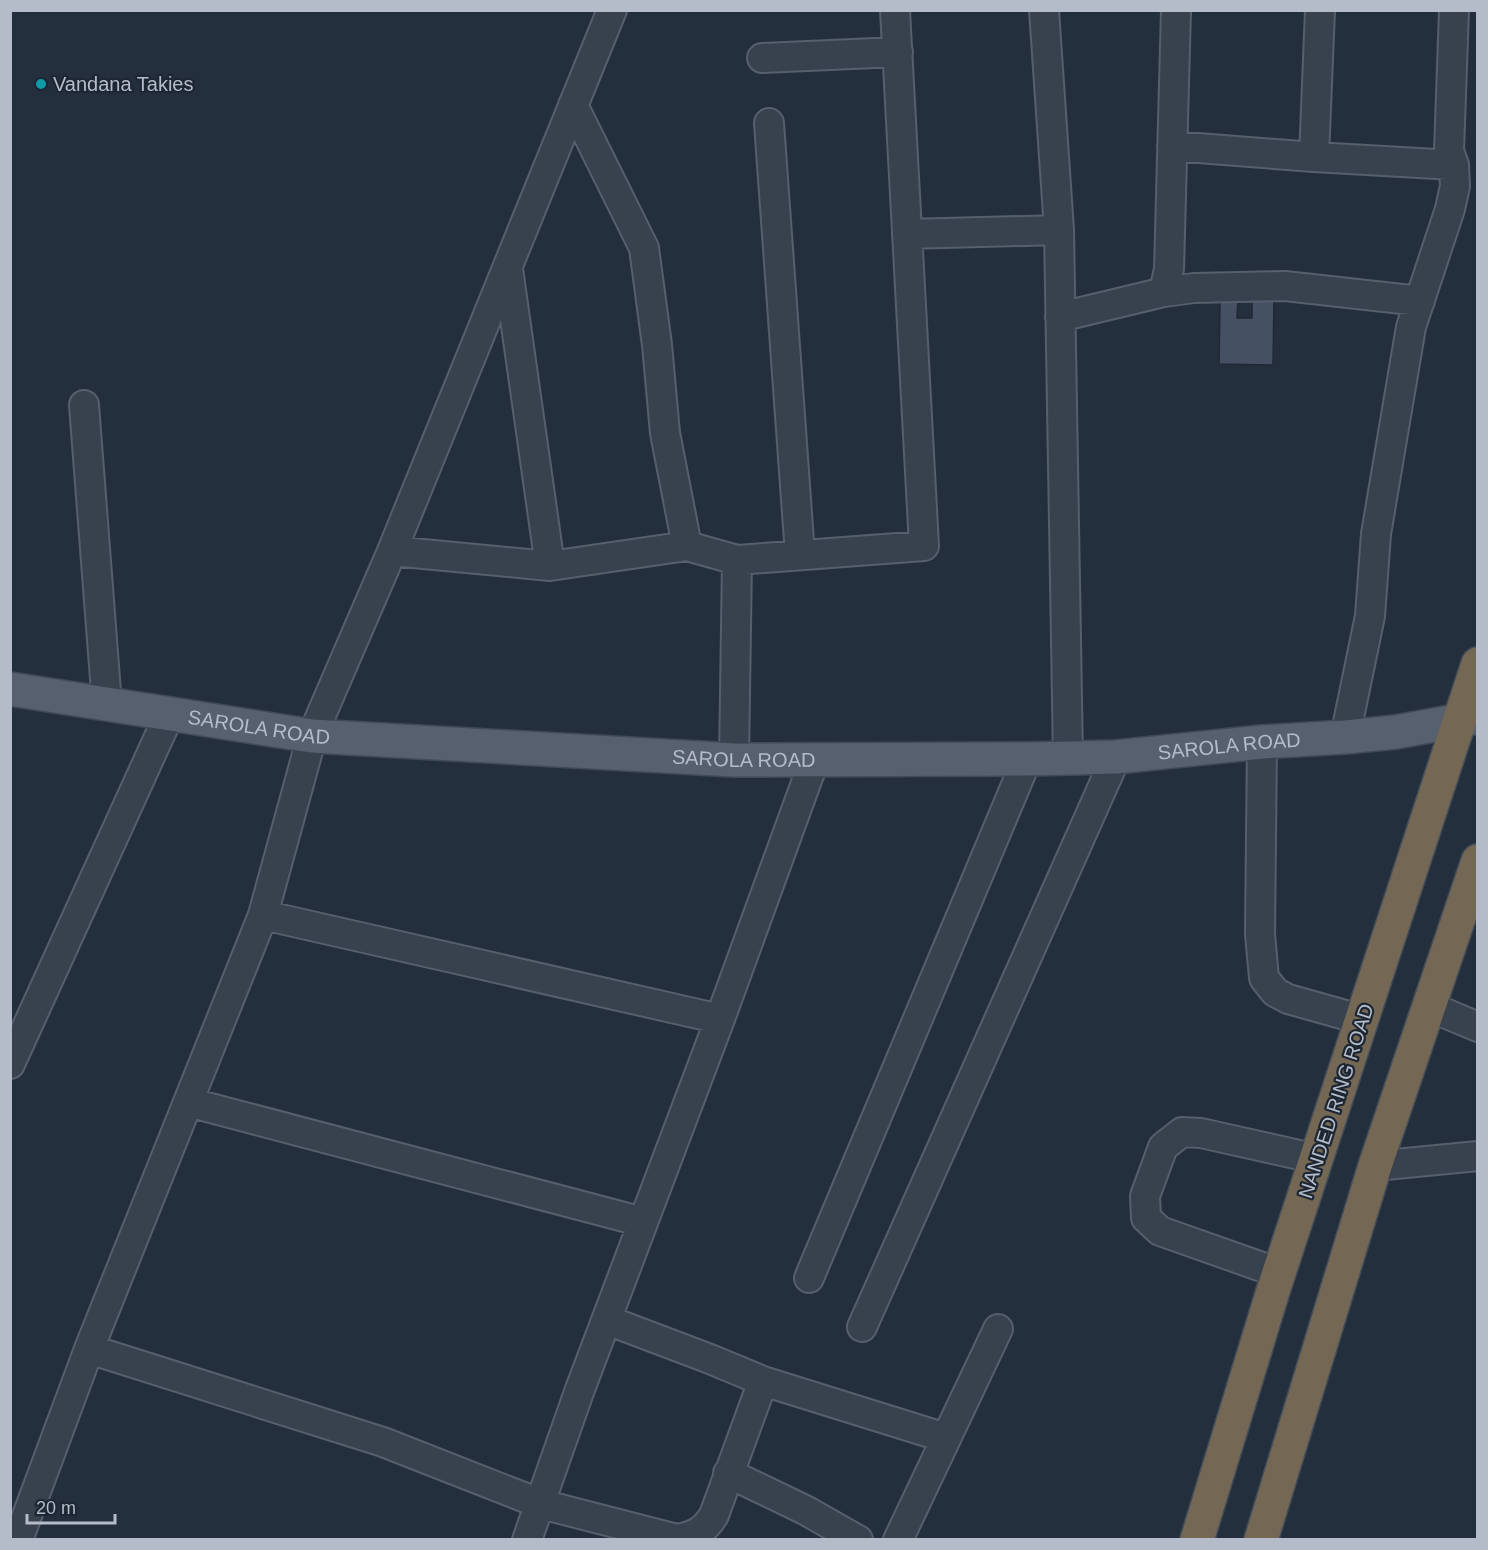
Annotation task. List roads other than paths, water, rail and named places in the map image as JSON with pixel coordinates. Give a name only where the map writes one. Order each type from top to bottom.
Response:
[{"type":"highway","name":"NANDED RING ROAD","points":[[1197,1539],[1279,1272],[1363,1020],[1468,719],[1478,664]]},
{"type":"highway","points":[[1262,1539],[1375,1166],[1478,861]]},
{"type":"main road","name":"SAROLA ROAD","points":[[10,689],[312,736],[734,760],[1116,757],[1262,742],[1396,732],[1468,719]]},
{"type":"street","points":[[18,1539],[89,1349],[263,915],[312,736],[392,551],[612,10]]},
{"type":"street","points":[[392,551],[550,566],[687,546],[737,560],[924,546],[895,10]]},
{"type":"street","points":[[1044,10],[1059,230],[1068,758]]},
{"type":"street","points":[[1164,292],[1169,269],[1176,10]]},
{"type":"street","points":[[1314,157],[1320,10]]},
{"type":"street","points":[[1345,737],[1370,616],[1376,534],[1412,327],[1450,209],[1455,186],[1454,165],[1449,151],[1454,10]]},
{"type":"street","points":[[762,58],[898,52]]},
{"type":"street","points":[[573,105],[644,248],[657,345],[665,433],[687,546]]},
{"type":"street","points":[[769,123],[800,555]]},
{"type":"street","points":[[1172,146],[1454,165]]},
{"type":"street","points":[[907,234],[1059,230]]},
{"type":"street","points":[[507,267],[550,566]]},
{"type":"street","points":[[1060,317],[1164,292],[1194,288],[1285,286],[1420,301]]},
{"type":"street","points":[[84,405],[107,705]]},
{"type":"street","points":[[734,760],[737,560]]},
{"type":"street","points":[[10,1064],[169,714]]},
{"type":"street","points":[[1262,742],[1260,934],[1264,978],[1275,992],[1288,999],[1363,1020]]},
{"type":"street","points":[[862,1327],[1116,757]]},
{"type":"street","points":[[809,1278],[1027,759]]},
{"type":"street","points":[[527,1539],[814,761]]},
{"type":"street","points":[[263,915],[720,1019]]},
{"type":"street","points":[[1428,1006],[1478,1027]]},
{"type":"street","points":[[188,1102],[643,1222]]},
{"type":"street","points":[[1279,1272],[1160,1231],[1146,1218],[1145,1196],[1164,1147],[1182,1132],[1202,1133],[1317,1159]]},
{"type":"street","points":[[1375,1166],[1478,1156]]},
{"type":"street","points":[[607,1320],[763,1381],[946,1438]]},
{"type":"street","points":[[898,1539],[998,1329]]},
{"type":"street","points":[[89,1349],[383,1442],[541,1504],[678,1539],[691,1537],[706,1528],[714,1515],[763,1381]]},
{"type":"street","points":[[728,1473],[805,1510],[858,1539]]},
{"type":"place","name":"Vandana Takies","points":[[41,84]]}]
